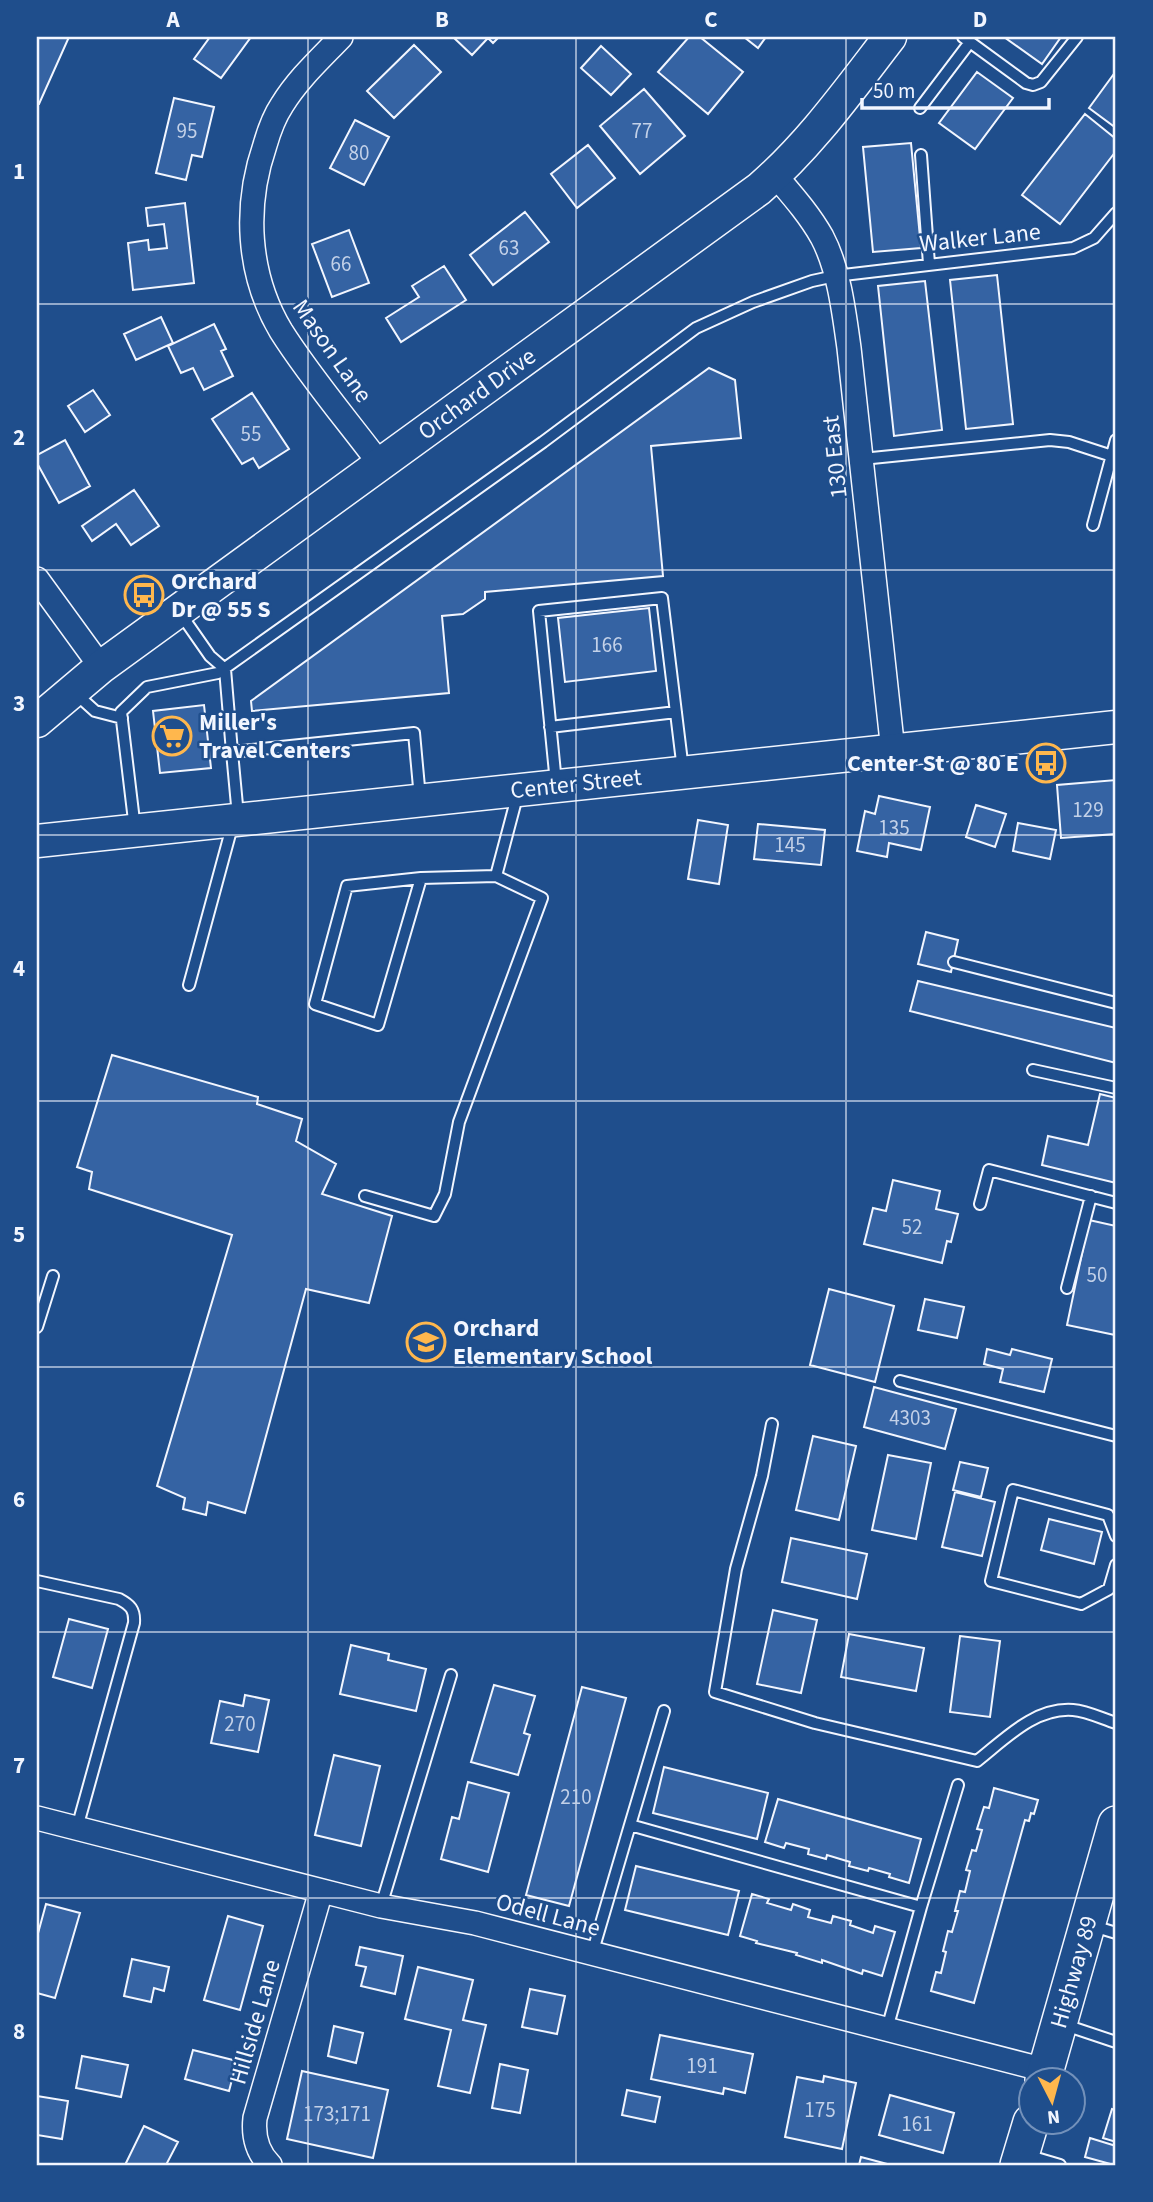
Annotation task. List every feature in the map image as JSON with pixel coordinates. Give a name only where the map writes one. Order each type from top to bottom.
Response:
[{"type":"main road","name":"Orchard Drive","points":[[37,721],[101,667],[736,207],[775,175],[818,130],[890,37]]},
{"type":"main road","name":"Center Street","points":[[37,841],[1116,727]]},
{"type":"main road","name":"Highway 89","points":[[1047,2066],[1059,2023],[1102,1929],[1116,1824]]},
{"type":"street","name":"Mason Lane","points":[[341,37],[292,89],[279,108],[269,131],[253,186],[252,245],[261,285],[281,329],[380,464]]},
{"type":"street","name":"130 East","points":[[775,175],[806,212],[823,239],[846,324],[893,751]]},
{"type":"street","points":[[37,579],[101,667]]},
{"type":"street","name":"Odell Lane","points":[[37,1818],[381,1906],[475,1923],[887,2029],[1016,2067]]},
{"type":"street","name":"Hillside Lane","points":[[270,2165],[259,2150],[255,2118],[321,1891]]},
{"type":"lane","points":[[920,108],[966,39],[1026,83],[1033,85],[1041,82],[1077,37]]},
{"type":"lane","points":[[920,155],[929,264]]},
{"type":"lane","name":"Walker Lane","points":[[225,669],[543,442],[696,328],[753,302],[812,281],[835,276],[1073,248],[1094,238],[1116,213]]},
{"type":"lane","points":[[862,459],[1050,440],[1069,442],[1112,456]]},
{"type":"lane","points":[[1093,525],[1116,440]]},
{"type":"lane","points":[[556,786],[539,611],[662,598],[683,773]]},
{"type":"lane","points":[[179,612],[210,656],[225,669],[236,820],[189,985]]},
{"type":"lane","points":[[135,831],[121,712],[147,687],[218,673],[225,669]]},
{"type":"lane","points":[[72,691],[95,711],[122,718]]},
{"type":"lane","points":[[550,727],[676,712]]},
{"type":"lane","points":[[232,752],[414,733],[421,801]]},
{"type":"lane","points":[[496,876],[519,790]]},
{"type":"lane","points":[[365,1196],[433,1216],[445,1194],[459,1122],[542,898],[496,876],[421,878],[347,886],[315,1004],[377,1026],[421,878]]},
{"type":"lane","points":[[954,962],[1116,1003]]},
{"type":"lane","points":[[1033,1070],[1116,1088]]},
{"type":"lane","points":[[980,1204],[989,1170],[1116,1203]]},
{"type":"lane","points":[[1067,1288],[1091,1196]]},
{"type":"lane","points":[[37,1327],[53,1276]]},
{"type":"lane","points":[[900,1381],[1116,1436]]},
{"type":"lane","points":[[772,1424],[762,1476],[736,1569],[715,1692],[815,1723],[977,1762],[1020,1727],[1044,1714],[1073,1710],[1116,1723]]},
{"type":"lane","points":[[1116,1536],[1108,1515],[1013,1490],[992,1581],[1081,1604],[1109,1589],[1116,1565]]},
{"type":"lane","points":[[37,1581],[119,1599],[130,1605],[135,1614],[76,1828]]},
{"type":"lane","points":[[381,1906],[451,1675]]},
{"type":"lane","points":[[593,1954],[664,1711]]},
{"type":"lane","points":[[887,2029],[958,1785]]},
{"type":"lane","points":[[630,1825],[921,1907]]},
{"type":"lane","points":[[1059,2023],[1116,2042]]},
{"type":"lane","points":[[1024,2147],[1060,2165]]},
{"type":"building","points":[[37,37],[69,37],[39,104],[37,104]]},
{"type":"building","points":[[210,37],[251,37],[221,78],[194,59]]},
{"type":"building","points":[[453,37],[499,37],[493,43],[488,38],[472,55]]},
{"type":"building","points":[[689,37],[700,37],[743,72],[708,114],[658,72]]},
{"type":"building","points":[[744,37],[766,37],[758,48]]},
{"type":"building","points":[[1004,37],[1061,37],[1042,64]]},
{"type":"building","points":[[414,45],[441,72],[394,118],[367,91]]},
{"type":"building","points":[[601,46],[631,74],[611,95],[581,68]]},
{"type":"building","points":[[1116,71],[1116,128],[1089,108]]},
{"type":"building","points":[[977,72],[1013,98],[975,149],[939,123]]},
{"type":"building","points":[[644,89],[685,136],[640,174],[600,126]]},
{"type":"building","points":[[174,98],[214,107],[202,157],[192,155],[186,180],[156,173]]},
{"type":"building","points":[[1085,114],[1116,139],[1116,151],[1060,224],[1022,195]]},
{"type":"building","points":[[355,120],[389,137],[364,185],[330,168]]},
{"type":"building","points":[[911,143],[921,248],[873,252],[863,147]]},
{"type":"building","points":[[588,145],[615,178],[577,208],[551,174]]},
{"type":"building","points":[[185,203],[194,283],[133,290],[128,243],[148,240],[149,250],[167,248],[164,224],[148,226],[146,208]]},
{"type":"building","points":[[525,212],[549,242],[493,285],[470,255]]},
{"type":"building","points":[[349,230],[369,283],[332,297],[312,244]]},
{"type":"building","points":[[444,266],[466,300],[401,342],[386,318],[419,297],[412,286]]},
{"type":"building","points":[[997,275],[1013,424],[966,429],[950,280]]},
{"type":"building","points":[[925,281],[942,430],[894,436],[878,286]]},
{"type":"building","points":[[161,317],[173,343],[136,360],[124,334]]},
{"type":"building","points":[[214,324],[226,349],[221,351],[233,376],[204,390],[193,368],[181,373],[168,346]]},
{"type":"building","points":[[709,368],[735,380],[741,438],[651,446],[663,576],[485,592],[485,599],[463,614],[442,616],[449,693],[252,711],[251,701]]},
{"type":"building","points":[[93,390],[110,415],[85,432],[68,406]]},
{"type":"building","points":[[252,393],[289,449],[259,468],[253,458],[242,464],[212,419]]},
{"type":"building","points":[[65,440],[90,486],[59,503],[37,463],[37,455]]},
{"type":"building","points":[[134,490],[159,526],[131,545],[116,524],[92,541],[82,526]]},
{"type":"building","points":[[649,608],[656,671],[565,682],[558,618]]},
{"type":"building","points":[[204,705],[211,768],[160,773],[153,711]]},
{"type":"building","points":[[1116,780],[1116,834],[1061,838],[1057,785]]},
{"type":"building","points":[[879,796],[930,807],[921,850],[889,843],[887,857],[857,851],[865,811],[875,814]]},
{"type":"building","points":[[976,805],[1006,814],[995,847],[966,837]]},
{"type":"building","points":[[698,820],[728,825],[719,884],[688,879]]},
{"type":"building","points":[[1018,823],[1056,830],[1050,859],[1013,851]]},
{"type":"building","points":[[758,824],[825,830],[821,865],[754,859]]},
{"type":"building","points":[[926,932],[958,940],[951,972],[918,964]]},
{"type":"building","points":[[918,981],[1116,1028],[1116,1063],[910,1011]]},
{"type":"building","points":[[112,1055],[258,1097],[257,1104],[302,1119],[296,1141],[336,1164],[322,1194],[392,1216],[369,1303],[306,1289],[245,1513],[208,1502],[206,1515],[183,1509],[185,1498],[157,1486],[232,1235],[89,1189],[92,1172],[77,1167]]},
{"type":"building","points":[[1100,1094],[1116,1098],[1116,1183],[1042,1165],[1048,1136],[1088,1145]]},
{"type":"building","points":[[893,1180],[940,1191],[936,1209],[958,1214],[942,1263],[864,1244],[873,1208],[886,1211]]},
{"type":"building","points":[[1089,1220],[1116,1226],[1115,1335],[1067,1325]]},
{"type":"building","points":[[829,1289],[894,1306],[875,1382],[810,1365]]},
{"type":"building","points":[[925,1299],[964,1307],[957,1338],[918,1330]]},
{"type":"building","points":[[987,1349],[1010,1355],[1012,1349],[1052,1359],[1044,1392],[1000,1382],[1003,1369],[984,1364]]},
{"type":"building","points":[[874,1387],[956,1409],[945,1449],[864,1427]]},
{"type":"building","points":[[813,1436],[856,1446],[839,1520],[796,1510]]},
{"type":"building","points":[[888,1455],[931,1463],[916,1539],[872,1530]]},
{"type":"building","points":[[960,1462],[988,1468],[981,1497],[953,1490]]},
{"type":"building","points":[[955,1492],[995,1502],[982,1556],[942,1547]]},
{"type":"building","points":[[1049,1519],[1102,1532],[1094,1564],[1041,1550]]},
{"type":"building","points":[[791,1538],[867,1554],[857,1599],[782,1582]]},
{"type":"building","points":[[773,1610],[817,1620],[801,1693],[757,1684]]},
{"type":"building","points":[[69,1619],[108,1629],[92,1688],[53,1677]]},
{"type":"building","points":[[849,1634],[924,1648],[916,1691],[841,1677]]},
{"type":"building","points":[[960,1636],[1000,1641],[990,1717],[950,1712]]},
{"type":"building","points":[[351,1645],[389,1654],[388,1660],[426,1669],[416,1711],[340,1694]]},
{"type":"building","points":[[494,1685],[535,1696],[524,1733],[530,1735],[518,1775],[471,1762]]},
{"type":"building","points":[[582,1687],[626,1698],[569,1906],[526,1895]]},
{"type":"building","points":[[245,1695],[269,1700],[258,1752],[211,1743],[220,1701],[243,1706]]},
{"type":"building","points":[[334,1755],[380,1766],[361,1846],[315,1835]]},
{"type":"building","points":[[664,1767],[768,1793],[757,1839],[653,1813]]},
{"type":"building","points":[[468,1782],[509,1793],[488,1872],[441,1859],[452,1817],[459,1819]]},
{"type":"building","points":[[994,1788],[1038,1800],[1034,1814],[1031,1813],[1029,1821],[1025,1820],[974,2003],[931,1991],[936,1972],[941,1973],[948,1931],[952,1932],[960,1891],[965,1892],[970,1871],[966,1870],[972,1850],[976,1851],[982,1830],[977,1829],[984,1807],[989,1808]]},
{"type":"building","points":[[778,1799],[921,1839],[909,1883],[869,1868],[868,1871],[849,1866],[850,1862],[827,1855],[826,1859],[808,1854],[809,1849],[786,1843],[784,1848],[765,1842]]},
{"type":"building","points":[[636,1866],[739,1891],[728,1935],[625,1910]]},
{"type":"building","points":[[752,1894],[769,1899],[767,1903],[791,1910],[793,1904],[810,1910],[808,1917],[831,1923],[833,1916],[851,1921],[850,1925],[873,1933],[875,1926],[895,1932],[882,1976],[863,1970],[862,1974],[822,1960],[822,1963],[740,1936]]},
{"type":"building","points":[[46,1904],[80,1913],[55,1998],[37,1993],[37,1937]]},
{"type":"building","points":[[228,1916],[263,1926],[240,2010],[204,2000]]},
{"type":"building","points":[[360,1947],[403,1956],[395,1994],[361,1986],[366,1967],[356,1965]]},
{"type":"building","points":[[132,1959],[169,1967],[164,1991],[154,1988],[151,2002],[124,1996]]},
{"type":"building","points":[[418,1967],[473,1980],[463,2020],[486,2025],[470,2093],[438,2086],[451,2030],[405,2019]]},
{"type":"building","points":[[530,1989],[565,1996],[557,2034],[522,2027]]},
{"type":"building","points":[[334,2026],[363,2033],[356,2063],[328,2056]]},
{"type":"building","points":[[660,2035],[753,2054],[745,2093],[724,2088],[723,2094],[651,2079]]},
{"type":"building","points":[[193,2050],[237,2061],[229,2091],[185,2079]]},
{"type":"building","points":[[82,2056],[128,2065],[121,2097],[76,2088]]},
{"type":"building","points":[[500,2064],[528,2070],[520,2113],[492,2108]]},
{"type":"building","points":[[302,2071],[388,2090],[373,2158],[287,2139]]},
{"type":"building","points":[[824,2076],[856,2083],[842,2149],[785,2137],[797,2077],[823,2082]]},
{"type":"building","points":[[627,2090],[660,2097],[655,2122],[622,2115]]},
{"type":"building","points":[[890,2095],[954,2113],[943,2153],[879,2135]]},
{"type":"building","points":[[37,2096],[68,2101],[62,2139],[37,2135]]},
{"type":"building","points":[[1112,2109],[1116,2110],[1116,2142],[1103,2138]]},
{"type":"building","points":[[144,2126],[178,2142],[166,2165],[125,2165]]},
{"type":"building","points":[[1090,2138],[1116,2146],[1114,2165],[1085,2157]]},
{"type":"building","points":[[861,2157],[891,2165],[859,2165]]},
{"type":"place","name":"Orchard Dr @ 55 S","points":[[144,595]]},
{"type":"place","name":"Miller's Travel Centers","points":[[172,736]]},
{"type":"place","name":"Center St @ 80 E","points":[[1046,763]]},
{"type":"place","name":"Orchard Elementary School","points":[[426,1342]]}]
